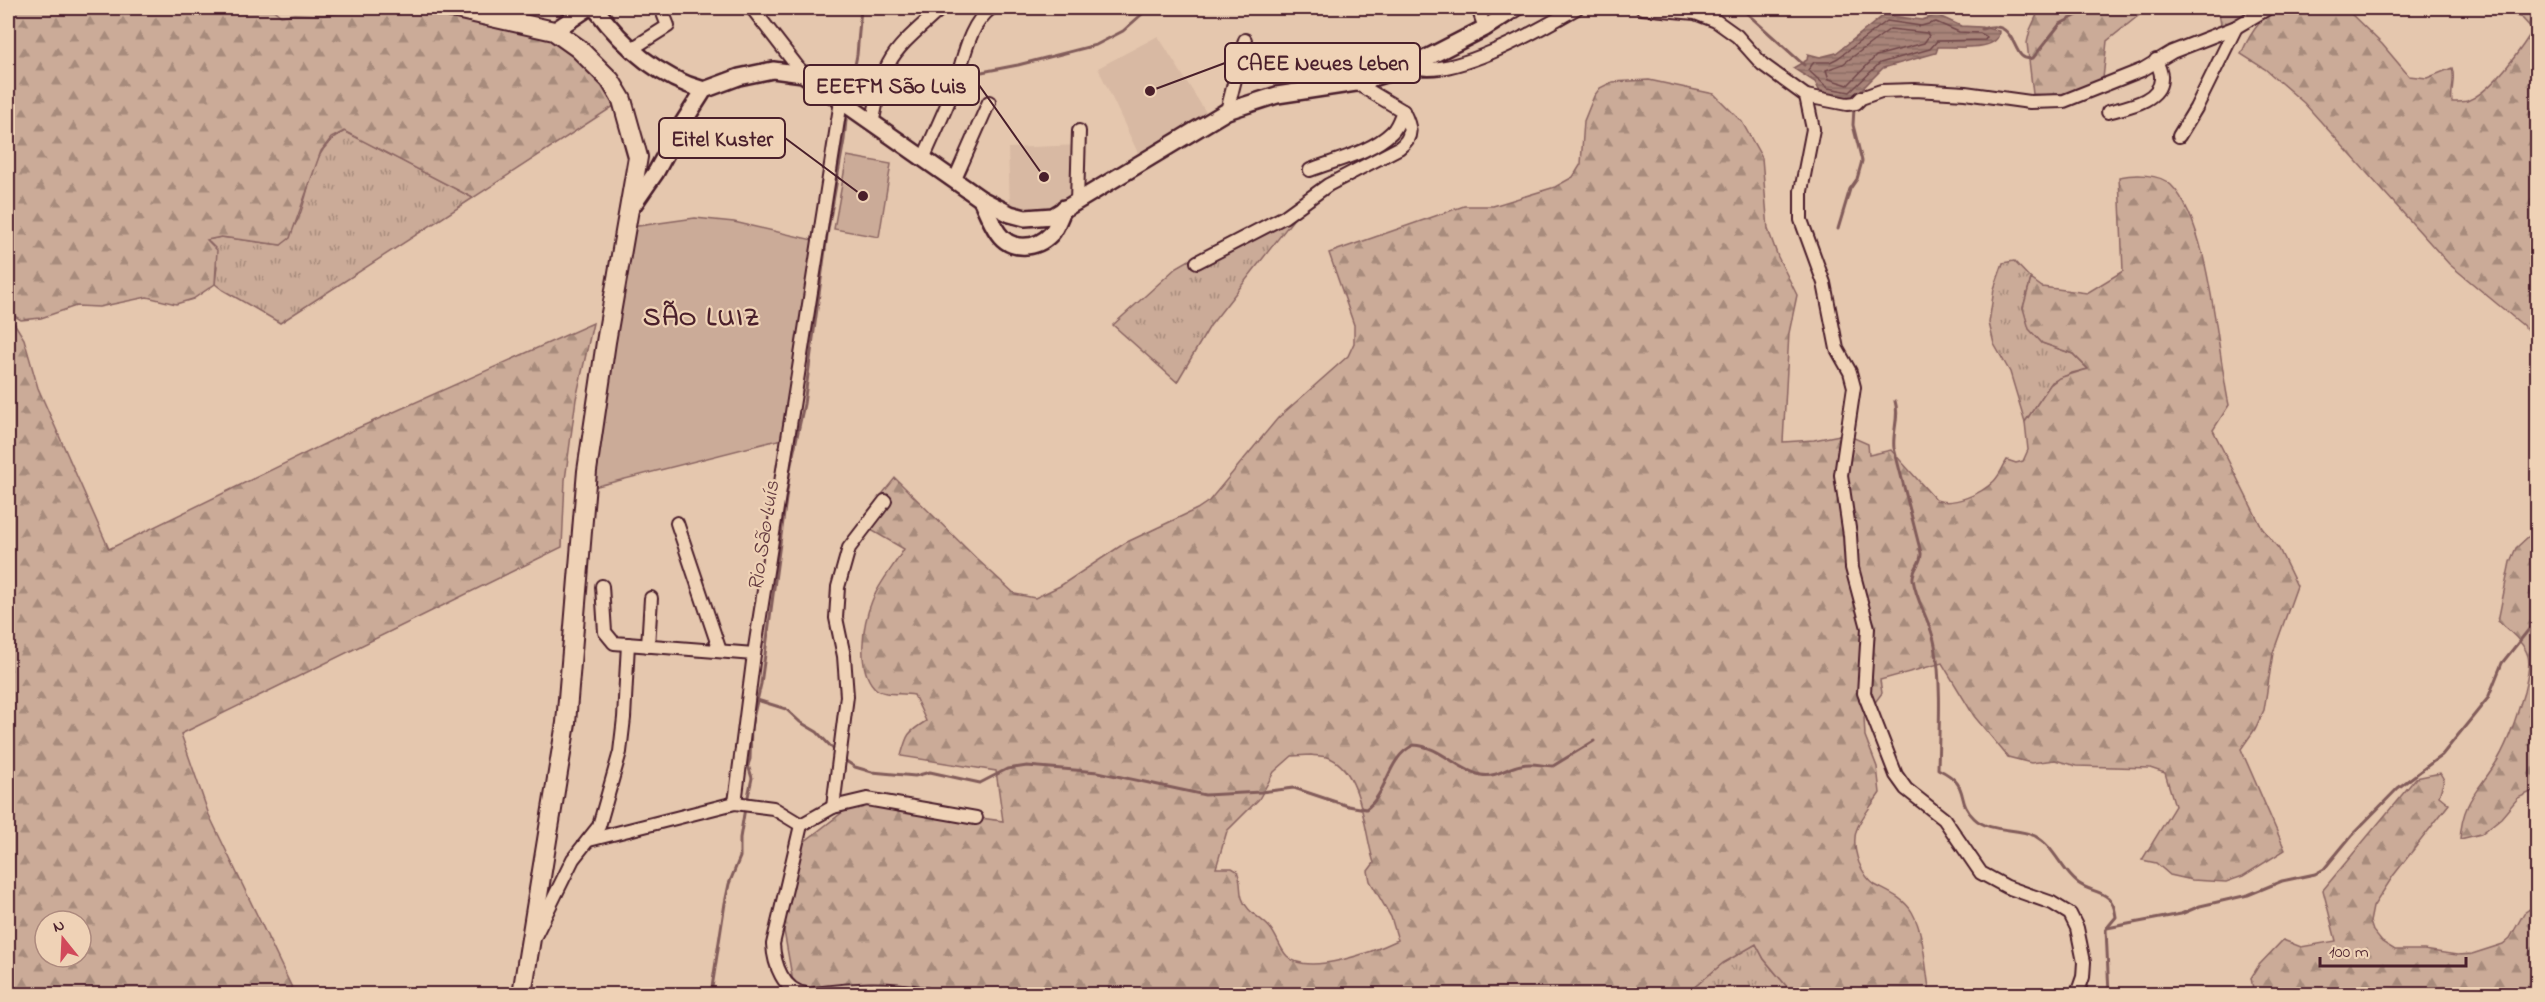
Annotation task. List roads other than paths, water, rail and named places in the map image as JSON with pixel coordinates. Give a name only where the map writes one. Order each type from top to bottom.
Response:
[{"type":"main road","points":[[452,8],[554,31],[588,58],[610,80],[622,100],[638,157],[626,215],[587,471],[566,723],[522,994]]},
{"type":"street","points":[[554,31],[588,8]]},
{"type":"street","points":[[595,8],[630,50],[685,84],[704,90],[765,70],[803,74]]},
{"type":"street","points":[[630,50],[668,26],[661,8]]},
{"type":"street","points":[[752,8],[803,74],[867,120],[924,156],[981,199],[1010,214],[1029,218],[1053,216],[1227,111],[1277,94],[1356,83],[1412,66],[1485,28],[1516,8]]},
{"type":"street","points":[[867,120],[879,97],[888,63],[896,52],[942,8]]},
{"type":"street","points":[[924,156],[954,87],[968,42],[979,21],[991,8]]},
{"type":"street","points":[[1478,8],[1485,28]]},
{"type":"street","points":[[1412,66],[1421,70],[1433,70],[1472,59],[1532,33],[1577,8]]},
{"type":"street","points":[[1642,8],[1695,13],[1716,21],[1737,36],[1762,64],[1806,96],[1848,104],[1856,103],[1861,98],[1881,91],[1926,90],[2016,101],[2054,102],[2120,81],[2156,60],[2282,8]]},
{"type":"street","points":[[2254,18],[2268,8]]},
{"type":"street","points":[[2179,136],[2196,108],[2236,27]]},
{"type":"street","points":[[1227,111],[1245,40]]},
{"type":"street","points":[[2108,112],[2145,100],[2157,90],[2162,77],[2156,60]]},
{"type":"street","points":[[1197,262],[1284,217],[1328,185],[1399,148],[1410,136],[1408,120],[1403,111],[1356,83]]},
{"type":"street","points":[[626,215],[656,172],[704,90]]},
{"type":"street","points":[[1806,96],[1813,129],[1801,190],[1801,220],[1824,283],[1837,349],[1853,380],[1854,387],[1841,475],[1850,535],[1852,568],[1868,628],[1864,693],[1896,775],[1906,789],[1944,819],[1981,873],[2007,887],[2052,903],[2070,914],[2083,950],[2083,977],[2077,994]]},
{"type":"street","points":[[741,804],[754,654],[842,102]]},
{"type":"street","points":[[955,179],[990,102]]},
{"type":"street","points":[[1310,170],[1382,139],[1396,127],[1403,111]]},
{"type":"street","points":[[981,199],[1001,236],[1014,245],[1031,246],[1041,242],[1053,233],[1070,205],[1079,131]]},
{"type":"street","points":[[1001,236],[1010,214]]},
{"type":"street","points":[[1024,246],[1029,218]]},
{"type":"street","points":[[832,807],[847,696],[844,656],[836,618],[838,587],[849,548],[885,501]]},
{"type":"street","points":[[677,523],[720,651]]},
{"type":"street","points":[[602,586],[607,636],[615,643],[754,654]]},
{"type":"street","points":[[648,646],[651,598]]},
{"type":"street","points":[[531,944],[573,859],[599,826],[620,752],[628,644]]},
{"type":"street","points":[[806,994],[798,993],[782,977],[773,956],[773,944],[801,825],[832,807],[867,799],[976,818]]},
{"type":"street","points":[[589,840],[741,804],[773,807],[801,825]]},
{"type":"street","points":[[814,994],[868,988],[897,989],[926,994]]},
{"type":"water","points":[[1884,15],[1922,20],[1937,15],[1961,26],[1999,31],[1992,43],[1975,47],[1938,47],[1936,53],[1883,68],[1853,98],[1847,99],[1819,90],[1815,82],[1793,68],[1807,60],[1808,54],[1820,57],[1836,53]]},
{"type":"waterway","points":[[848,101],[857,55],[861,8]]},
{"type":"waterway","points":[[961,76],[1018,65],[1096,45],[1123,31],[1149,8]]},
{"type":"waterway","points":[[1741,8],[1804,65]]},
{"type":"waterway","points":[[1982,29],[1994,27],[2003,29],[2009,34],[2020,55],[2033,58],[2060,24],[2091,8]]},
{"type":"waterway","points":[[884,85],[954,77]]},
{"type":"waterway","points":[[852,80],[877,84]]},
{"type":"waterway","points":[[1838,229],[1850,189],[1857,179],[1862,161],[1853,125],[1854,108]]},
{"type":"waterway","name":"Rio São Luís","points":[[747,801],[752,778],[748,765],[751,727],[761,684],[790,469],[804,404],[847,110]]},
{"type":"waterway","points":[[1895,401],[1897,413],[1894,448],[1921,553],[1913,579],[1933,637],[1939,675],[1938,769],[1956,781],[1968,811],[1980,823],[2035,836],[2048,846],[2072,878],[2111,901],[2116,917],[2106,929],[2109,994]]},
{"type":"waterway","points":[[2107,928],[2181,914],[2200,906],[2248,895],[2282,881],[2315,874],[2324,869],[2352,835],[2398,788],[2442,755],[2488,698],[2502,663],[2538,618]]},
{"type":"waterway","points":[[757,700],[786,709],[800,722],[817,732],[836,752]]},
{"type":"waterway","points":[[843,759],[855,767],[872,772],[915,776],[930,772],[980,783],[1007,769],[1027,766],[1098,772],[1205,795],[1294,788],[1348,806],[1366,809],[1379,794],[1398,758],[1414,745],[1432,749],[1472,772],[1487,776],[1525,764],[1553,766],[1594,741]]},
{"type":"waterway","name":"Rio São Luís","points":[[711,994],[729,884],[740,857],[740,838],[745,808]]},
{"type":"place","name":"CAEE Neues Leben","points":[[1150,91]]},
{"type":"place","name":"EEEFM São Luis","points":[[1044,177]]},
{"type":"place","name":"Eitel Kuster","points":[[863,196]]},
{"type":"district","name":"SÃO LUIZ","points":[[702,318]]}]
